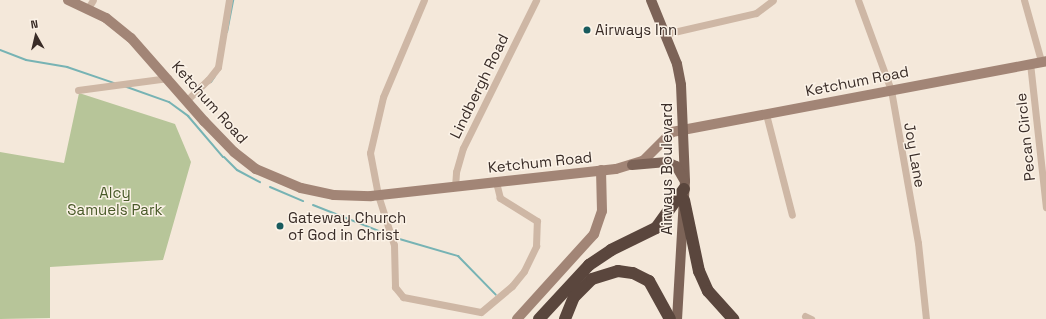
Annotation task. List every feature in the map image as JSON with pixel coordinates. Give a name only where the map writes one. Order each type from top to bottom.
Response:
[{"type":"highway","points":[[539,319],[589,265],[611,250],[656,228],[684,190]]},
{"type":"highway","points":[[684,190],[699,271],[708,291],[733,319]]},
{"type":"highway","points":[[565,319],[574,297],[592,279],[618,271],[633,273],[649,281],[670,319]]},
{"type":"main road","name":"Ketchum Road","points":[[68,0],[90,4],[131,38],[168,78],[204,121],[234,152],[256,169],[301,188],[334,195],[378,195],[601,170],[632,165],[643,161],[672,132],[1044,61]]},
{"type":"main road","name":"Airways Boulevard","points":[[651,0],[665,34],[680,80],[685,130],[684,190],[677,319]]},
{"type":"main road","points":[[632,165],[667,162],[676,166],[684,190]]},
{"type":"main road","points":[[517,319],[594,234],[602,211],[601,170]]},
{"type":"street","points":[[187,100],[208,80],[218,67],[229,0]]},
{"type":"street","points":[[424,0],[382,97],[370,153],[378,195],[394,245],[395,282],[399,293],[410,300],[481,312],[512,286],[531,259],[538,232],[537,220],[500,198],[496,182]]},
{"type":"street","name":"Lindbergh Road","points":[[455,187],[456,172],[463,148],[536,0]]},
{"type":"street","points":[[665,34],[756,13],[773,0]]},
{"type":"street","name":"Joy Lane","points":[[858,0],[891,90],[918,243],[926,319]]},
{"type":"street","points":[[1024,0],[1044,61]]},
{"type":"street","name":"Pecan Circle","points":[[1030,63],[1046,207]]},
{"type":"street","points":[[78,90],[168,78]]},
{"type":"street","points":[[766,114],[792,215]]},
{"type":"green space","name":"Alcy Samuels Park","points":[[79,93],[175,124],[191,162],[163,260],[50,267],[50,318],[0,319],[0,152],[64,163]]},
{"type":"waterway","points":[[227,32],[233,0]]},
{"type":"waterway","points":[[0,50],[26,60],[67,67],[114,83]]},
{"type":"waterway","points":[[211,82],[215,76]]},
{"type":"waterway","points":[[124,86],[169,102],[188,116],[223,157]]},
{"type":"waterway","points":[[224,157],[237,170],[260,182]]},
{"type":"waterway","points":[[270,187],[303,201]]},
{"type":"waterway","points":[[313,205],[384,233]]},
{"type":"waterway","points":[[396,238],[458,256],[496,295]]},
{"type":"place","name":"Airways Inn","points":[[587,30]]},
{"type":"place","name":"Gateway Church of God in Christ","points":[[280,226]]}]
